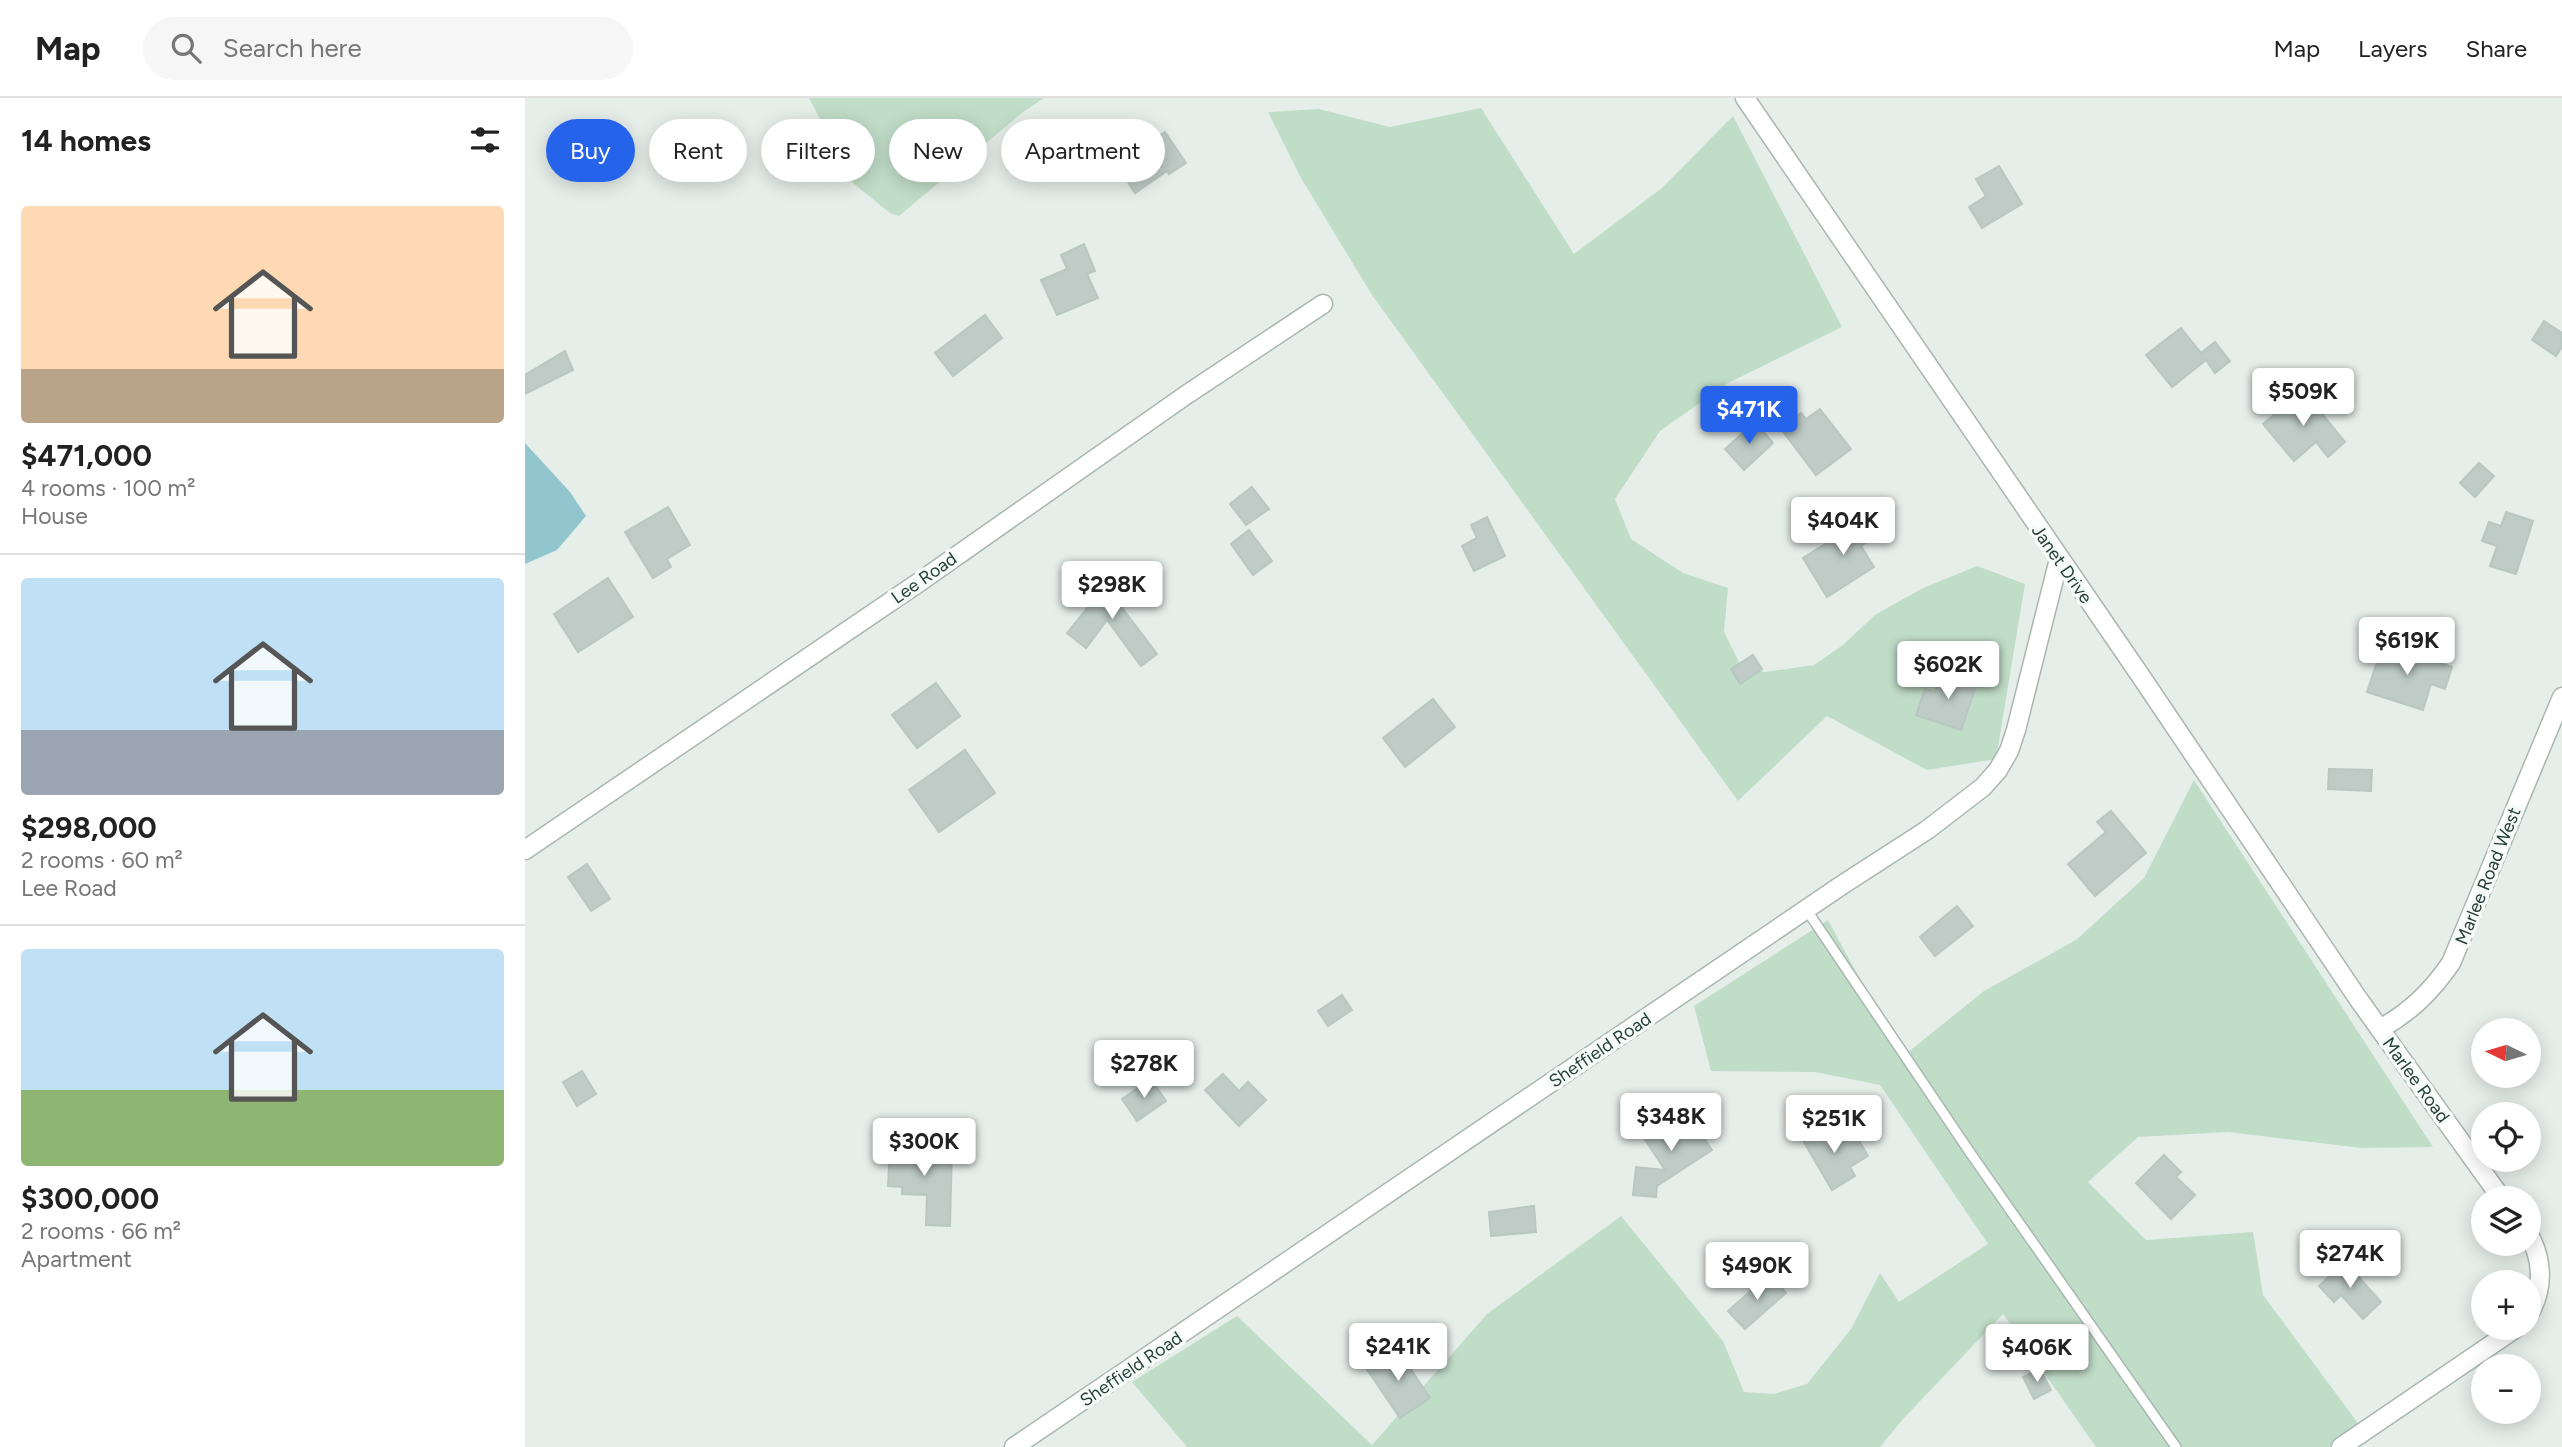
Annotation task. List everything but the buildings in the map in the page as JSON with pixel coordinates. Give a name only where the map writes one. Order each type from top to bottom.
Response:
[{"type":"street","name":"Janet Drive","points":[[1745,98],[2380,1029]]},
{"type":"street","name":"Lee Road","points":[[525,850],[1322,304]]},
{"type":"street","name":"Sheffield Road","points":[[1014,1447],[1806,909],[1927,830],[1983,786],[1998,770],[2009,751],[2059,559]]},
{"type":"street","name":"Marlee Road West","points":[[2380,1029],[2420,1002],[2437,984],[2451,963],[2562,697]]},
{"type":"street","name":"Marlee Road","points":[[2380,1029],[2493,1186]]},
{"type":"street","points":[[2341,1447],[2498,1340]]},
{"type":"lane","points":[[1806,909],[2176,1447]]},
{"type":"green space","points":[[809,98],[1044,98],[1015,119],[1001,119],[1001,130],[987,142],[987,119],[889,119],[889,182],[940,182],[899,216],[890,213],[852,182],[875,182],[875,119],[820,119]]},
{"type":"green space","points":[[1481,108],[1574,254],[1662,188],[1733,116],[1842,327],[1728,383],[1660,431],[1615,499],[1631,539],[1683,573],[1728,588],[1724,632],[1740,664],[1765,672],[1814,665],[1843,645],[1875,615],[1921,589],[1977,566],[2025,584],[1996,759],[1927,770],[1827,716],[1738,801],[1372,295],[1301,178],[1268,112],[1319,109],[1390,127]]},
{"type":"green space","points":[[2194,780],[2433,1147],[2362,1148],[2228,1132],[2138,1137],[2088,1182],[2146,1240],[2253,1232],[2263,1295],[2363,1430],[2340,1447],[2096,1447],[2003,1314],[1903,1419],[1880,1447],[1187,1447],[1132,1382],[1237,1316],[1372,1445],[1487,1314],[1621,1216],[1723,1341],[1744,1392],[1774,1394],[1807,1384],[1851,1329],[1880,1273],[1899,1302],[1988,1244],[1880,1085],[1815,1072],[1711,1071],[1694,1006],[1828,920],[1902,1057],[1984,991],[2076,940],[2144,878]]},
{"type":"water","points":[[525,443],[570,492],[586,516],[557,550],[525,564]]}]
